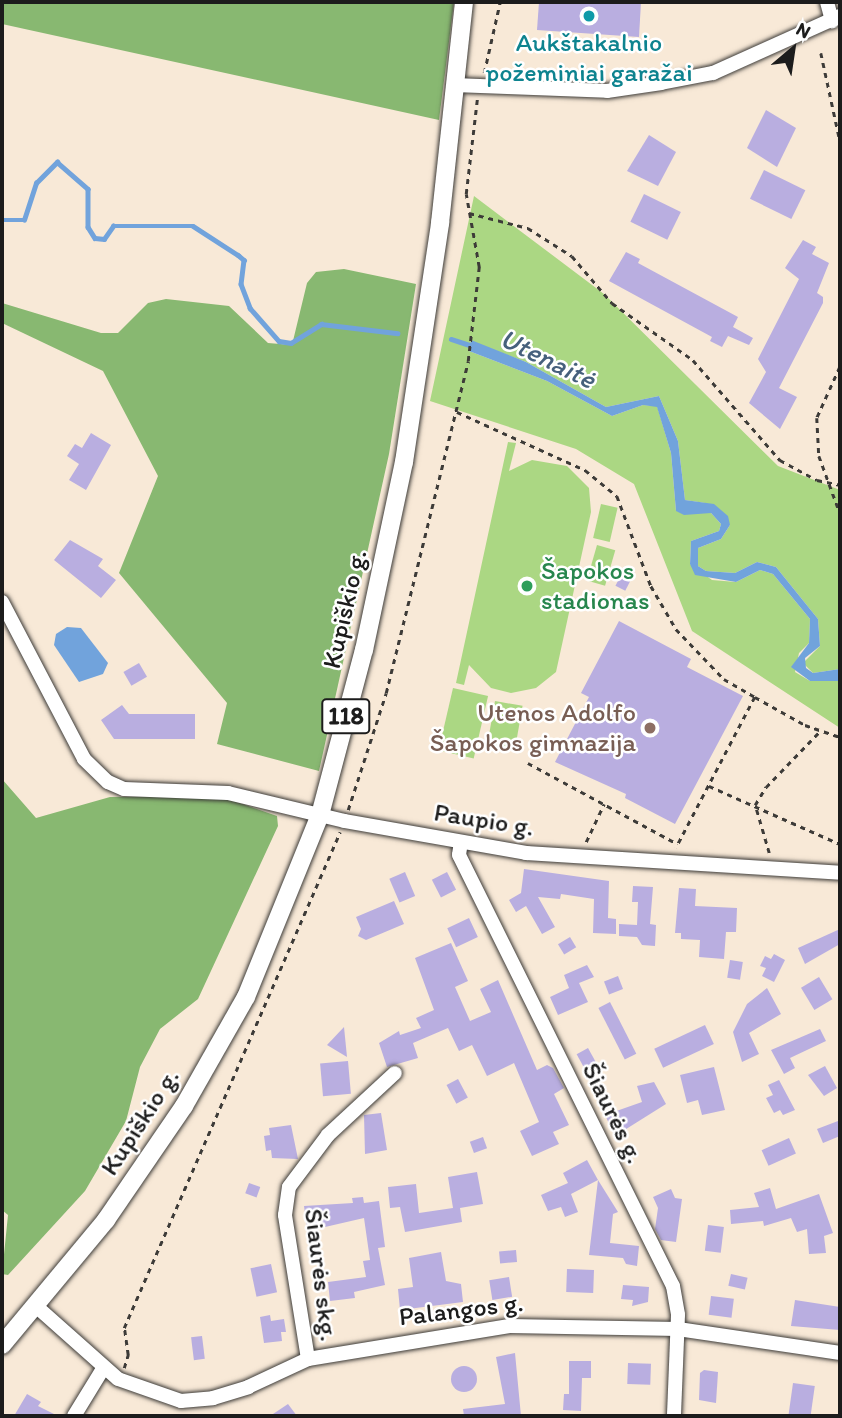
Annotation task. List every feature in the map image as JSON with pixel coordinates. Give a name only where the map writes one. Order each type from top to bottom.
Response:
[{"type":"main road","name":"Kupiškio g.","points":[[2,1345],[37,1307],[121,1198],[214,1056],[271,943],[320,815],[364,650],[404,462],[440,223],[464,2]]},
{"type":"street","points":[[454,85],[607,91],[713,73],[836,19],[827,2]]},
{"type":"street","name":"Paupio g.","points":[[2,602],[84,759],[108,782],[124,789],[228,793],[320,815],[461,842],[584,859],[840,873]]},
{"type":"street","name":"Šiaurės g.","points":[[461,842],[459,855],[673,1286],[678,1329],[674,1416]]},
{"type":"street","name":"Šiaurės skg.","points":[[307,1359],[285,1215],[289,1186],[328,1135],[395,1073]]},
{"type":"street","name":"Palangos g.","points":[[37,1307],[104,1367],[140,1390],[196,1401],[248,1387],[307,1359],[509,1326],[678,1329],[840,1353]]},
{"type":"street","points":[[74,1416],[104,1367]]},
{"type":"path","points":[[468,361],[479,267],[469,213],[469,153],[480,86],[500,2]]},
{"type":"path","points":[[821,53],[840,141]]},
{"type":"path","points":[[469,213],[528,228],[572,256],[612,303],[693,360],[780,460],[828,483],[840,485]]},
{"type":"path","points":[[840,367],[817,418],[819,456],[840,513]]},
{"type":"path","points":[[457,412],[585,470],[617,496],[650,586],[676,629],[724,679],[754,697],[840,737]]},
{"type":"path","points":[[675,851],[754,697]]},
{"type":"path","points":[[770,857],[755,805],[766,787],[821,730]]},
{"type":"path","points":[[528,763],[678,844]]},
{"type":"path","points":[[709,786],[840,844]]},
{"type":"path","points":[[584,846],[604,804]]},
{"type":"green space","points":[[2,2],[454,2],[439,120],[2,24]]},
{"type":"green space","points":[[474,196],[604,294],[778,466],[840,490],[840,669],[813,673],[803,663],[820,646],[818,619],[776,567],[757,562],[735,573],[706,571],[698,566],[698,548],[721,539],[730,525],[705,503],[685,500],[678,441],[659,396],[606,407],[526,362],[471,341],[469,351],[547,381],[612,416],[643,405],[657,406],[671,453],[676,511],[711,513],[721,524],[719,531],[691,541],[690,564],[712,580],[736,582],[760,570],[773,574],[810,619],[809,643],[799,653],[795,672],[810,681],[840,681],[840,728],[692,631],[634,484],[576,449],[430,401]]},
{"type":"green space","points":[[344,269],[416,284],[389,454],[319,771],[217,744],[227,703],[119,573],[158,476],[103,371],[2,323],[2,303],[101,333],[118,333],[148,303],[166,299],[229,306],[268,343],[292,345],[307,283],[316,272]]},
{"type":"green space","name":"Šapokos stadionas","points":[[508,442],[516,443],[509,471],[532,460],[567,466],[589,488],[591,512],[556,672],[536,688],[511,693],[491,688],[469,665],[464,685],[456,683]]},
{"type":"green space","points":[[601,504],[618,508],[610,542],[593,538]]},
{"type":"green space","points":[[597,545],[615,550],[605,586],[587,581]]},
{"type":"green space","points":[[453,688],[488,696],[474,758],[439,750]]},
{"type":"green space","points":[[495,701],[523,706],[515,750],[487,745]]},
{"type":"green space","points":[[2,779],[36,818],[110,797],[220,796],[277,816],[278,826],[198,999],[160,1029],[140,1067],[126,1121],[85,1191],[8,1275],[2,1274],[8,1215],[2,1210]]},
{"type":"water","points":[[471,340],[526,362],[606,407],[659,396],[678,441],[685,500],[714,504],[728,516],[730,525],[721,539],[698,548],[698,566],[706,571],[735,573],[757,562],[776,567],[818,619],[820,646],[805,658],[806,668],[813,673],[840,669],[840,681],[810,681],[791,667],[809,643],[810,619],[773,574],[760,570],[736,582],[695,575],[690,564],[691,541],[719,531],[721,524],[711,513],[684,515],[676,511],[671,453],[657,407],[643,405],[612,416],[547,381],[469,351]]},
{"type":"water","points":[[67,627],[81,628],[108,663],[103,674],[79,682],[54,645],[56,634]]},
{"type":"building","name":"Aukštakalnio požeminiai garažai","points":[[539,2],[641,2],[639,37],[537,30]]},
{"type":"building","points":[[766,110],[796,128],[777,167],[747,148]]},
{"type":"building","points":[[649,135],[676,152],[658,186],[627,171]]},
{"type":"building","points":[[764,170],[805,190],[791,219],[750,199]]},
{"type":"building","points":[[644,194],[681,212],[667,240],[630,222]]},
{"type":"building","points":[[803,240],[816,247],[812,254],[829,263],[817,293],[823,297],[823,303],[779,388],[797,397],[780,429],[749,403],[766,372],[758,359],[799,279],[785,268]]},
{"type":"building","points":[[626,252],[640,259],[638,263],[738,317],[733,327],[753,338],[749,345],[728,336],[722,347],[710,341],[712,337],[609,281]]},
{"type":"building","points":[[91,433],[111,445],[86,490],[69,480],[79,464],[67,456],[75,444],[82,448]]},
{"type":"building","points":[[70,540],[103,559],[98,566],[116,580],[101,598],[54,560]]},
{"type":"building","points":[[625,567],[635,572],[625,591],[615,586]]},
{"type":"building","name":"Utenos Adolfo Šapokos gimnazija","points":[[619,621],[691,659],[687,667],[743,696],[675,824],[625,798],[626,794],[555,762],[589,697],[581,693]]},
{"type":"building","points":[[139,663],[147,677],[131,686],[123,672]]},
{"type":"building","points":[[122,705],[129,714],[195,714],[195,739],[114,739],[101,720]]},
{"type":"building","points":[[524,869],[609,881],[608,918],[616,919],[616,934],[593,933],[594,899],[561,894],[560,899],[538,897],[555,927],[542,934],[526,906],[516,912],[509,900],[521,893]]},
{"type":"building","points":[[405,872],[415,896],[400,903],[389,879]]},
{"type":"building","points":[[447,872],[456,890],[441,898],[432,880]]},
{"type":"building","points":[[633,886],[653,887],[650,924],[656,925],[655,946],[642,945],[637,937],[619,936],[619,924],[637,925],[638,902],[632,902]]},
{"type":"building","points":[[679,888],[696,889],[695,906],[737,908],[736,932],[726,932],[724,959],[699,957],[700,940],[681,939],[681,933],[675,933]]},
{"type":"building","points":[[394,901],[404,924],[366,940],[358,936],[361,929],[356,917]]},
{"type":"building","points":[[469,918],[478,937],[456,947],[447,928]]},
{"type":"building","points":[[840,929],[840,944],[805,964],[798,948]]},
{"type":"building","points":[[570,937],[576,947],[564,954],[558,944]]},
{"type":"building","points":[[451,943],[468,981],[455,987],[470,1021],[491,1012],[480,989],[498,980],[537,1070],[547,1065],[553,1068],[564,1088],[554,1094],[569,1125],[553,1132],[559,1144],[532,1156],[520,1131],[539,1122],[514,1063],[487,1076],[472,1045],[459,1051],[448,1028],[413,1043],[418,1058],[387,1067],[379,1043],[399,1031],[400,1035],[421,1028],[416,1018],[434,1010],[415,958]]},
{"type":"building","points":[[774,954],[785,960],[774,982],[762,976],[766,968],[760,966],[765,956],[771,959]]},
{"type":"building","points":[[730,960],[743,962],[740,980],[727,978]]},
{"type":"building","points":[[587,965],[594,977],[579,983],[588,1002],[558,1015],[550,997],[569,988],[564,975]]},
{"type":"building","points":[[618,976],[623,989],[609,994],[604,981]]},
{"type":"building","points":[[819,977],[832,999],[814,1010],[801,988]]},
{"type":"building","points":[[767,988],[781,1014],[749,1033],[759,1054],[742,1062],[733,1032],[747,1004]]},
{"type":"building","points":[[610,1002],[636,1054],[625,1060],[598,1008]]},
{"type":"building","points":[[705,1025],[714,1044],[663,1068],[654,1049]]},
{"type":"building","points":[[344,1027],[347,1057],[327,1045]]},
{"type":"building","points":[[820,1029],[826,1041],[790,1058],[795,1068],[784,1074],[771,1050]]},
{"type":"building","points":[[588,1048],[597,1064],[585,1070],[577,1054]]},
{"type":"building","points":[[348,1061],[351,1094],[323,1096],[320,1063]]},
{"type":"building","points":[[825,1066],[837,1088],[824,1096],[808,1075]]},
{"type":"building","points":[[714,1067],[725,1110],[702,1115],[698,1100],[687,1103],[680,1075]]},
{"type":"building","points":[[458,1079],[468,1098],[456,1104],[447,1085]]},
{"type":"building","points":[[779,1080],[795,1110],[783,1115],[780,1110],[774,1113],[766,1098],[773,1095],[768,1085]]},
{"type":"building","points":[[654,1082],[666,1104],[615,1136],[605,1115],[642,1102],[637,1086]]},
{"type":"building","points":[[381,1113],[387,1150],[365,1154],[364,1115]]},
{"type":"building","points":[[838,1121],[840,1136],[823,1143],[817,1129]]},
{"type":"building","points":[[291,1125],[298,1159],[272,1158],[271,1150],[266,1151],[264,1136],[270,1135],[269,1128]]},
{"type":"building","points":[[483,1137],[487,1148],[474,1153],[470,1142]]},
{"type":"building","points":[[789,1138],[796,1154],[769,1166],[762,1150]]},
{"type":"building","points":[[587,1160],[598,1180],[571,1194],[578,1212],[565,1217],[561,1207],[548,1211],[541,1195],[568,1183],[563,1173]]},
{"type":"building","points":[[477,1172],[483,1204],[460,1208],[462,1222],[405,1232],[400,1207],[390,1208],[388,1187],[416,1184],[419,1213],[453,1208],[448,1177]]},
{"type":"building","points":[[598,1180],[618,1212],[613,1214],[610,1243],[639,1246],[637,1266],[626,1264],[623,1258],[589,1255]]},
{"type":"building","points":[[249,1183],[260,1187],[257,1197],[245,1193]]},
{"type":"building","points":[[770,1188],[776,1209],[819,1194],[833,1233],[824,1236],[826,1253],[809,1254],[807,1229],[797,1232],[791,1218],[764,1226],[763,1221],[731,1224],[730,1210],[759,1207],[754,1193]]},
{"type":"building","points":[[671,1189],[675,1198],[682,1199],[676,1242],[661,1240],[655,1229],[658,1208],[653,1197]]},
{"type":"building","points":[[363,1197],[364,1203],[379,1201],[385,1247],[378,1248],[385,1285],[354,1292],[355,1298],[330,1301],[328,1282],[366,1277],[363,1261],[370,1260],[364,1218],[312,1230],[307,1228],[304,1206],[353,1203],[352,1198]]},
{"type":"building","points":[[708,1225],[724,1227],[721,1253],[705,1251]]},
{"type":"building","points":[[516,1250],[517,1262],[500,1263],[499,1251]]},
{"type":"building","points":[[441,1252],[446,1281],[461,1284],[463,1302],[400,1310],[398,1289],[413,1287],[409,1258]]},
{"type":"building","points":[[271,1264],[277,1292],[256,1297],[250,1268]]},
{"type":"building","points":[[567,1269],[594,1270],[593,1293],[566,1292]]},
{"type":"building","points":[[731,1274],[748,1278],[745,1290],[728,1286]]},
{"type":"building","points":[[509,1277],[512,1297],[492,1300],[489,1280]]},
{"type":"building","points":[[623,1285],[649,1287],[648,1302],[632,1306],[633,1300],[621,1299]]},
{"type":"building","points":[[711,1296],[734,1299],[732,1318],[709,1315]]},
{"type":"building","points":[[795,1300],[840,1307],[840,1330],[791,1326]]},
{"type":"building","points":[[270,1315],[271,1321],[284,1319],[286,1332],[281,1332],[282,1341],[264,1343],[260,1317]]},
{"type":"building","points":[[202,1336],[205,1359],[194,1360],[191,1337]]},
{"type":"building","points":[[515,1353],[521,1416],[464,1416],[463,1409],[505,1404],[496,1357]]},
{"type":"building","points":[[569,1361],[591,1361],[591,1378],[582,1378],[581,1411],[563,1410],[564,1394],[569,1394]]},
{"type":"building","points":[[628,1363],[651,1364],[650,1385],[627,1384]]},
{"type":"building","points":[[464,1366],[473,1370],[477,1379],[473,1388],[464,1392],[455,1388],[451,1379],[455,1370]]},
{"type":"building","points":[[704,1370],[718,1372],[716,1403],[699,1400],[700,1373]]},
{"type":"building","points":[[793,1383],[815,1386],[811,1416],[788,1416]]},
{"type":"building","points":[[27,1394],[41,1402],[38,1406],[58,1416],[14,1416]]},
{"type":"building","points":[[288,1404],[297,1416],[270,1416]]},
{"type":"waterway","name":"Utenaitė","points":[[2,220],[24,220],[36,183],[57,162],[88,189],[88,227],[95,238],[104,239],[113,226],[193,226],[238,255],[244,260],[241,284],[250,308],[279,341],[291,343],[321,324],[397,333]]},
{"type":"waterway","name":"Utenaitė","points":[[451,339],[473,346]]},
{"type":"place","name":"Aukštakalnio požeminiai garažai","points":[[589,16]]},
{"type":"place","name":"Šapokos stadionas","points":[[527,586]]},
{"type":"place","name":"Utenos Adolfo Šapokos gimnazija","points":[[650,728]]}]
